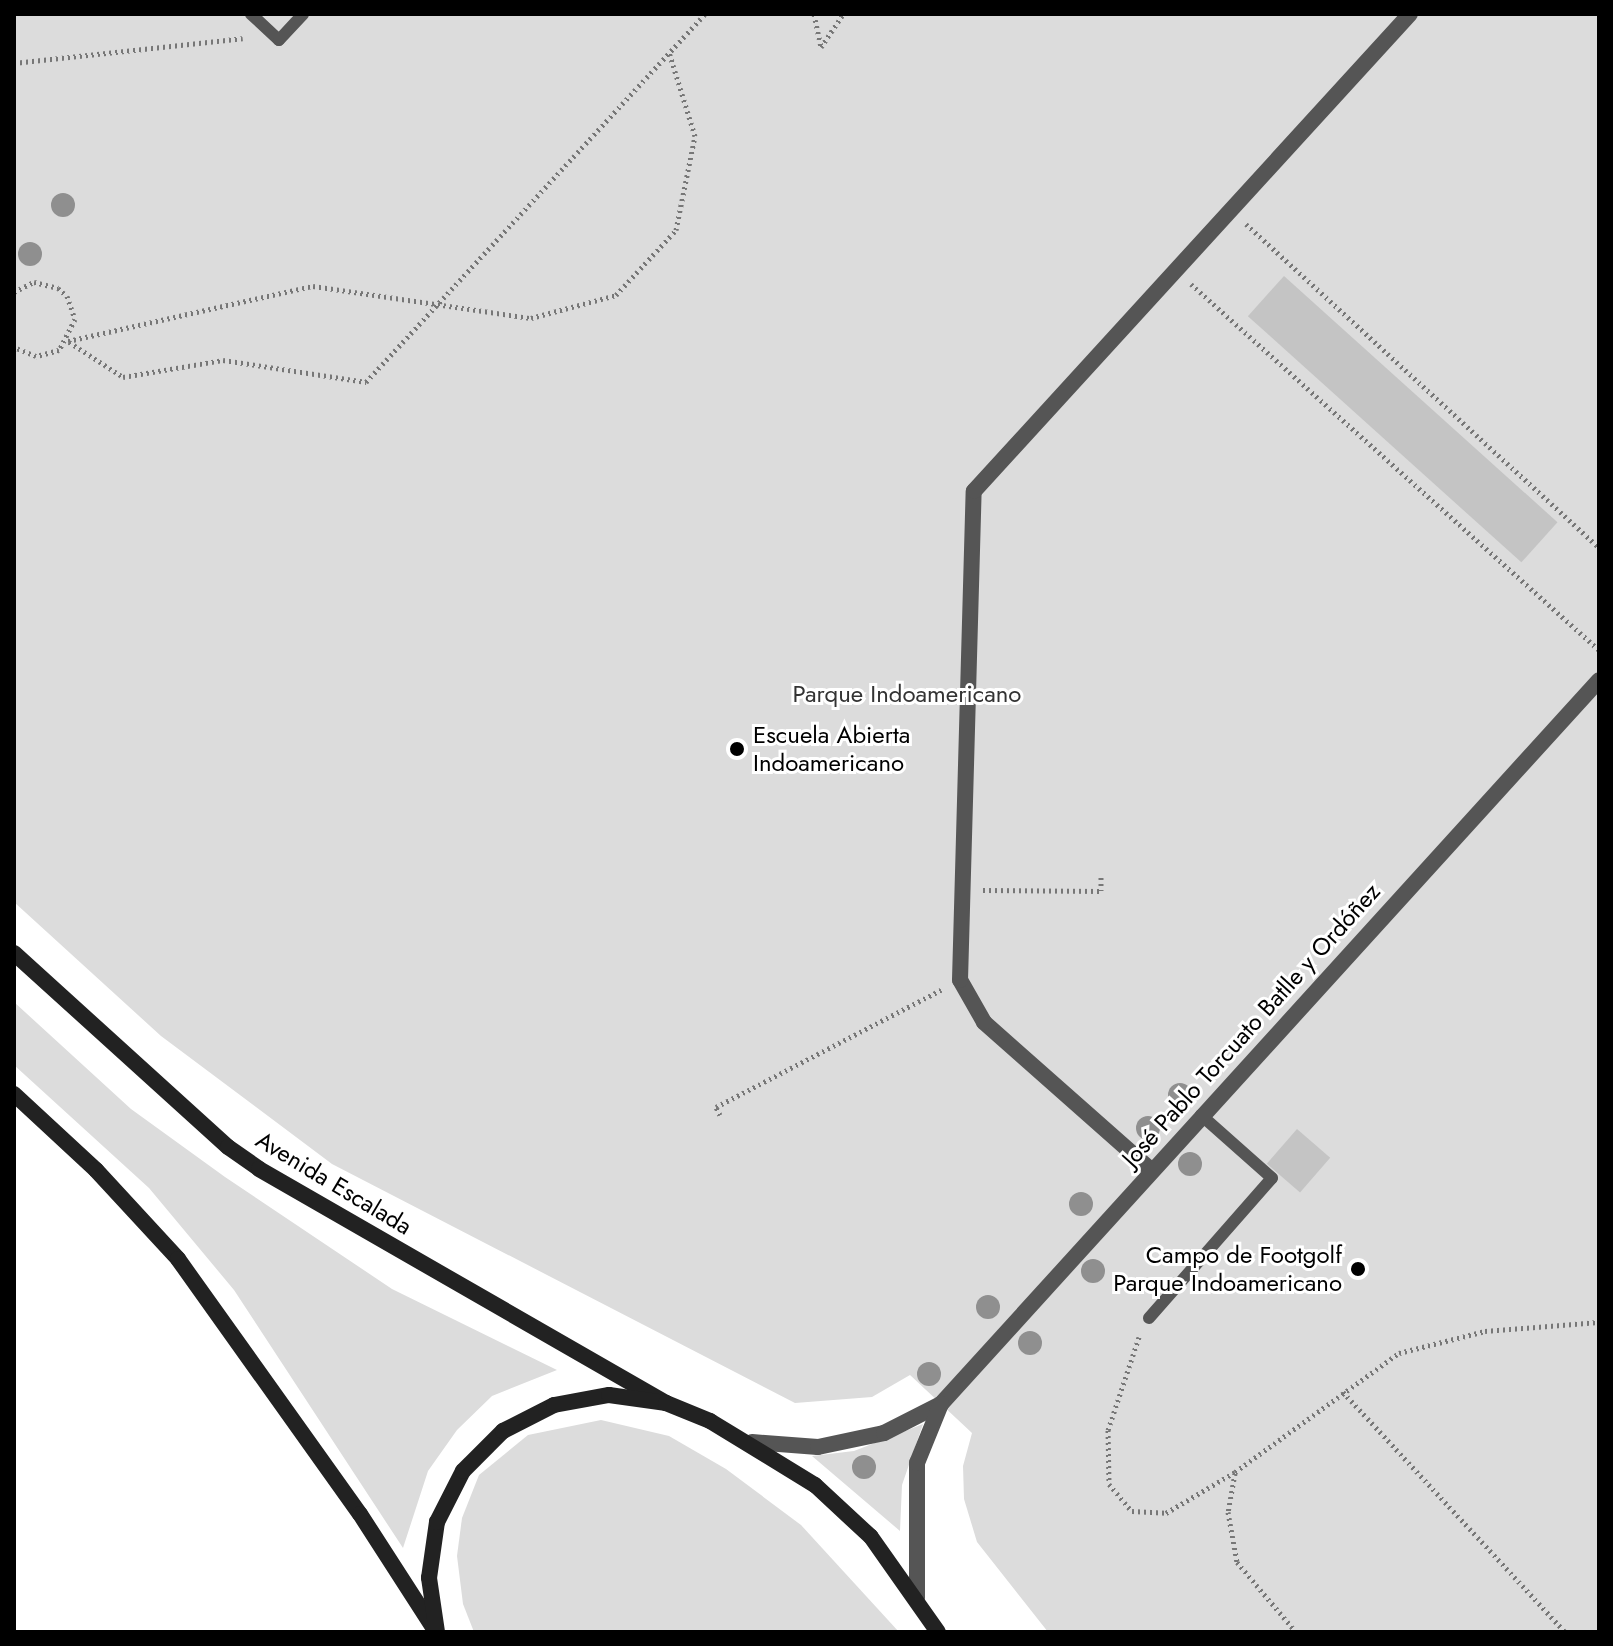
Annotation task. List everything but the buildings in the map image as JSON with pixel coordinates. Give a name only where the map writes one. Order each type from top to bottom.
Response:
[{"type":"main road","name":"Avenida Escalada","points":[[14,953],[228,1147],[259,1169],[666,1403]]},
{"type":"main road","points":[[14,1094],[96,1170],[178,1259],[360,1514],[436,1632]]},
{"type":"main road","points":[[436,1632],[429,1578],[437,1522],[463,1471],[493,1441],[554,1405],[609,1395],[666,1403],[752,1442],[815,1485],[871,1537],[917,1598],[938,1632]]},
{"type":"street","points":[[1151,1170],[984,1022],[960,980],[974,491],[1410,14]]},
{"type":"street","name":"José Pablo Torcuato Batlle y Ordóñez","points":[[752,1442],[818,1447],[884,1433],[941,1404],[977,1371],[1151,1170],[1599,680]]},
{"type":"street","name":"José Pablo Torcuato Batlle y Ordóñez","points":[[917,1598],[917,1463],[941,1404]]},
{"type":"lane","points":[[251,14],[279,40],[303,14]]},
{"type":"lane","points":[[1149,1318],[1272,1178],[1201,1115]]},
{"type":"path","points":[[68,341],[123,377],[223,360],[366,382],[705,14]]},
{"type":"path","points":[[814,14],[821,47],[843,14]]},
{"type":"path","points":[[14,63],[209,38],[279,40]]},
{"type":"path","points":[[14,347],[48,355],[68,341],[313,286],[531,318],[616,295],[676,230],[695,136],[669,52]]},
{"type":"path","points":[[1231,210],[1599,548]]},
{"type":"path","points":[[1176,270],[1599,650]]},
{"type":"path","points":[[14,292],[34,282],[58,288],[67,296],[75,319],[68,341]]},
{"type":"path","points":[[963,890],[1101,891],[1101,877]]},
{"type":"path","points":[[720,1115],[716,1107],[960,980]]},
{"type":"path","points":[[866,1029],[869,1036]]},
{"type":"path","points":[[1149,1318],[1129,1356],[1108,1430],[1109,1484],[1132,1511],[1166,1513],[1235,1472],[1399,1353],[1485,1331],[1599,1322]]},
{"type":"path","points":[[1343,1392],[1565,1632]]},
{"type":"path","points":[[1235,1472],[1228,1512],[1237,1562],[1296,1632]]},
{"type":"green space","name":"Escuela Abierta Indoamericano","points":[[14,14],[1599,14],[1599,1632],[1048,1632],[977,1542],[964,1499],[963,1466],[972,1433],[910,1375],[872,1397],[795,1403],[332,1164],[161,1036],[14,902]]},
{"type":"green space","points":[[14,1002],[131,1109],[225,1177],[392,1289],[557,1370],[492,1396],[457,1430],[428,1471],[403,1548],[234,1290],[149,1188],[14,1065]]},
{"type":"green space","points":[[601,1420],[669,1436],[726,1469],[801,1525],[899,1632],[474,1632],[463,1604],[457,1556],[462,1518],[479,1475],[528,1435]]},
{"type":"green space","points":[[923,1424],[902,1485],[900,1531],[812,1456],[854,1451]]},
{"type":"place","name":"Escuela Abierta Indoamericano","points":[[737,749]]},
{"type":"place","name":"Campo de Footgolf Parque Indoamericano","points":[[1358,1269]]},
{"type":"park label","name":"Parque Indoamericano","points":[[907,694]]}]
